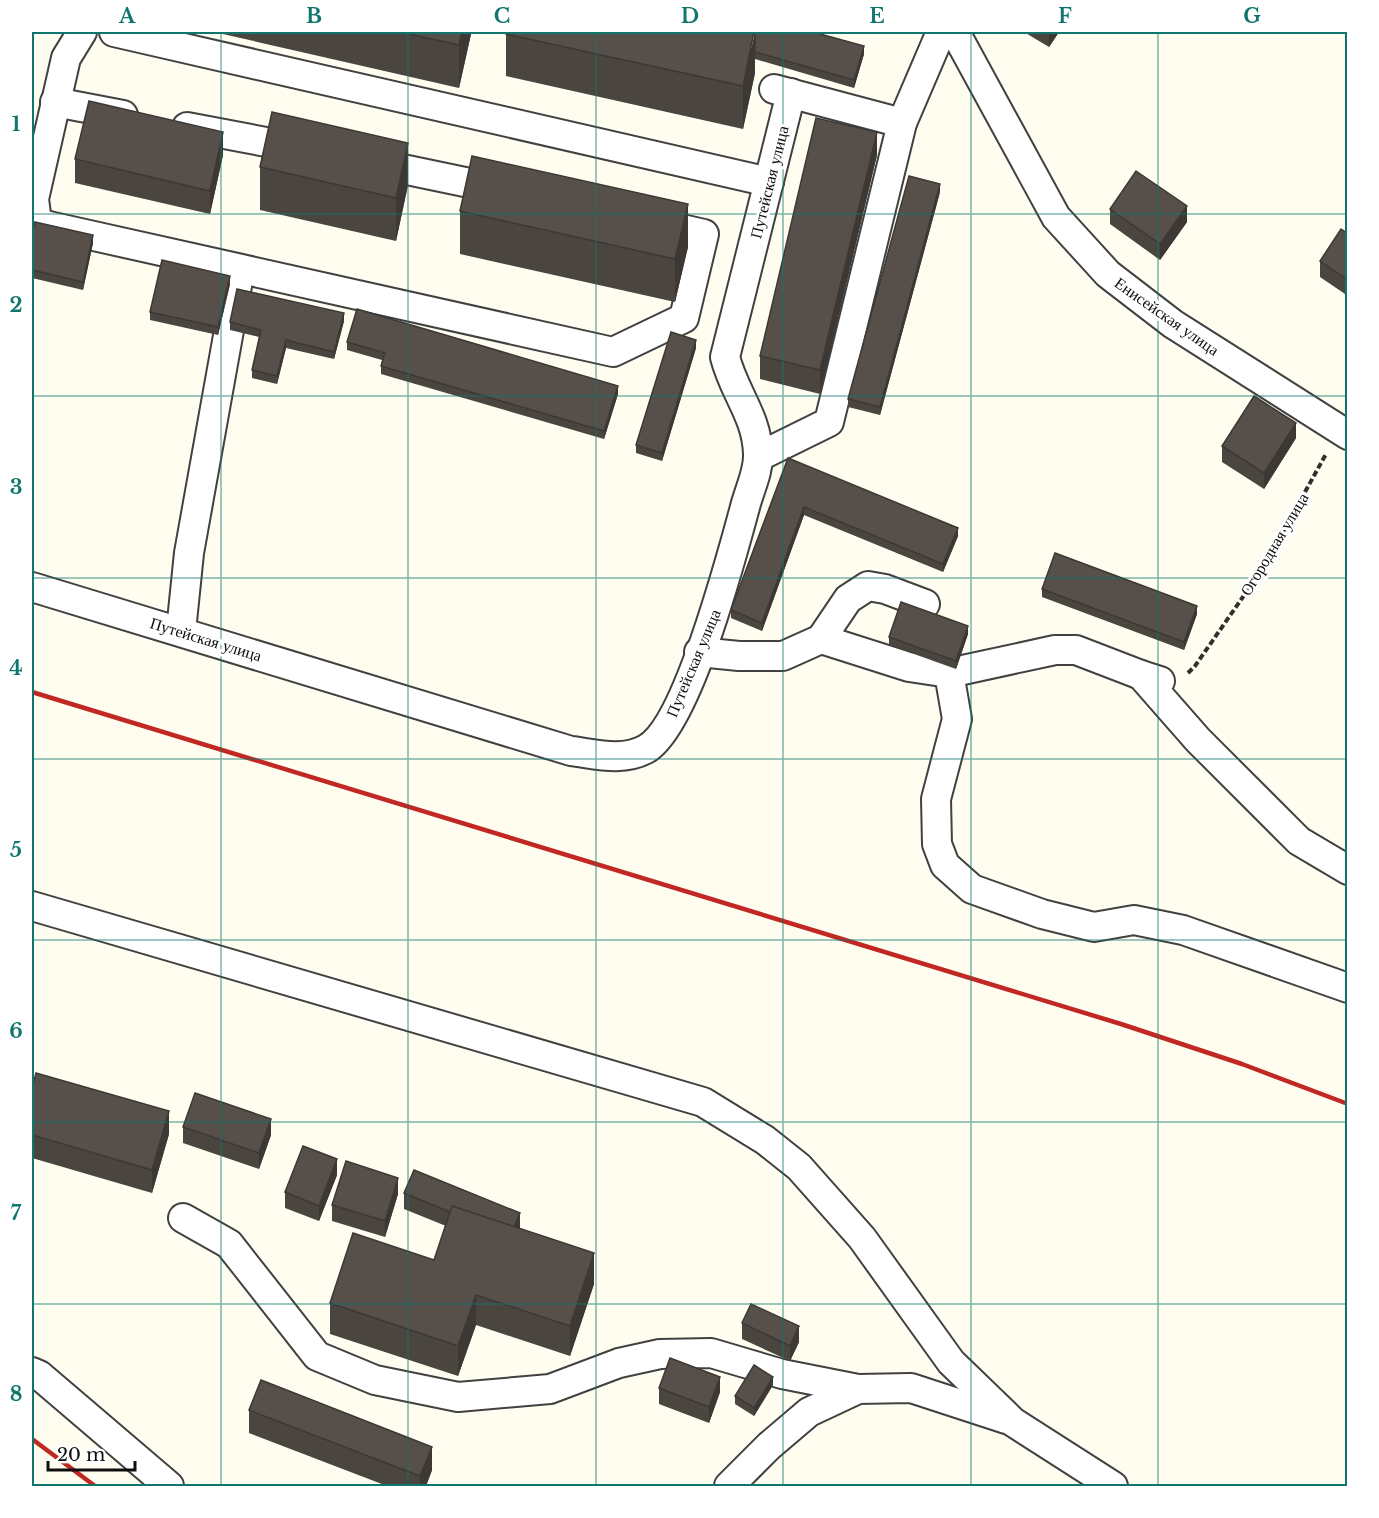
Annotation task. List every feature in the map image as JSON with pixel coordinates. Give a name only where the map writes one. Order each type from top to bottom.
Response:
[{"type":"street","points":[[82,32],[66,58],[55,102],[34,199],[37,222],[613,352],[684,318],[704,234],[625,216]]},
{"type":"street","points":[[114,32],[769,182]]},
{"type":"street","points":[[758,457],[829,422],[902,123],[940,32]]},
{"type":"street","name":"Енисейская улица","points":[[954,32],[1056,217],[1108,274],[1173,324],[1344,426]]},
{"type":"street","name":"Путейская улица","points":[[32,587],[570,751],[623,758],[648,748],[674,715],[720,599],[758,457],[753,420],[731,381],[725,357],[769,182],[782,91],[902,123]]},
{"type":"street","points":[[55,102],[335,155],[534,197]]},
{"type":"street","points":[[181,631],[189,553],[240,268]]},
{"type":"street","points":[[699,652],[739,656],[783,656],[821,639],[848,599],[868,586],[885,589],[925,604]]},
{"type":"street","points":[[821,639],[909,667],[949,673],[1055,650],[1076,650],[1151,678],[1198,740],[1299,841],[1347,870]]},
{"type":"street","points":[[949,673],[957,719],[936,799],[937,844],[945,865],[972,890],[1042,914],[1094,927],[1134,920],[1183,930],[1347,988]]},
{"type":"street","points":[[32,906],[703,1102],[765,1140],[799,1167],[862,1238],[951,1362],[1013,1422],[1113,1486]]},
{"type":"street","points":[[183,1218],[230,1244],[316,1356],[375,1380],[458,1397],[550,1389],[619,1363],[660,1354],[711,1353],[782,1374],[858,1389],[911,1388],[1013,1422]]},
{"type":"street","points":[[32,1372],[39,1375],[169,1486]]},
{"type":"street","points":[[729,1486],[769,1446],[809,1412],[858,1389]]},
{"type":"path","name":"Огородная улица","points":[[1151,678],[1176,682],[1195,666],[1263,567],[1344,426]]},
{"type":"building","points":[[400,32],[462,32],[459,45]]},
{"type":"building","points":[[507,32],[754,32],[743,86],[506,34]]},
{"type":"building","points":[[755,32],[813,32],[864,46],[854,80],[755,52]]},
{"type":"building","points":[[89,101],[223,132],[210,191],[75,159]]},
{"type":"building","points":[[272,112],[408,143],[396,198],[260,167]]},
{"type":"building","points":[[816,118],[877,132],[820,370],[760,356]]},
{"type":"building","points":[[472,156],[688,204],[675,259],[460,211]]},
{"type":"building","points":[[1136,171],[1187,206],[1160,244],[1110,209]]},
{"type":"building","points":[[909,176],[940,184],[880,407],[848,399]]},
{"type":"building","points":[[35,222],[93,235],[83,282],[32,270],[32,236]]},
{"type":"building","points":[[1341,229],[1347,233],[1347,274],[1345,278],[1320,261]]},
{"type":"building","points":[[162,260],[230,276],[218,327],[150,312]]},
{"type":"building","points":[[237,289],[344,313],[334,352],[286,340],[277,376],[252,370],[261,330],[230,322]]},
{"type":"building","points":[[357,309],[618,386],[604,431],[381,366],[385,353],[347,342]]},
{"type":"building","points":[[671,332],[696,340],[662,453],[636,445]]},
{"type":"building","points":[[1254,396],[1296,423],[1264,473],[1222,446]]},
{"type":"building","points":[[788,458],[958,528],[943,564],[804,507],[762,623],[731,610]]},
{"type":"building","points":[[1055,553],[1197,606],[1184,642],[1042,589]]},
{"type":"building","points":[[901,602],[968,626],[956,661],[889,637]]},
{"type":"building","points":[[36,1073],[169,1111],[152,1170],[32,1135],[32,1089]]},
{"type":"building","points":[[195,1093],[271,1119],[259,1153],[183,1127]]},
{"type":"building","points":[[303,1146],[337,1159],[319,1206],[285,1192]]},
{"type":"building","points":[[346,1161],[398,1178],[385,1221],[332,1205]]},
{"type":"building","points":[[414,1170],[520,1213],[514,1227],[452,1206],[450,1212],[404,1193]]},
{"type":"building","points":[[452,1206],[594,1253],[570,1326],[476,1295],[458,1346],[330,1303],[353,1233],[434,1260]]},
{"type":"building","points":[[751,1304],[799,1326],[790,1346],[742,1323]]},
{"type":"building","points":[[670,1358],[720,1377],[709,1407],[659,1388]]},
{"type":"building","points":[[754,1365],[773,1377],[754,1408],[735,1396]]},
{"type":"building","points":[[261,1380],[432,1447],[420,1476],[249,1410]]},
{"type":"railway","points":[[32,692],[1121,1024],[1242,1064],[1348,1104]]},
{"type":"railway","points":[[32,1439],[95,1486]]}]
